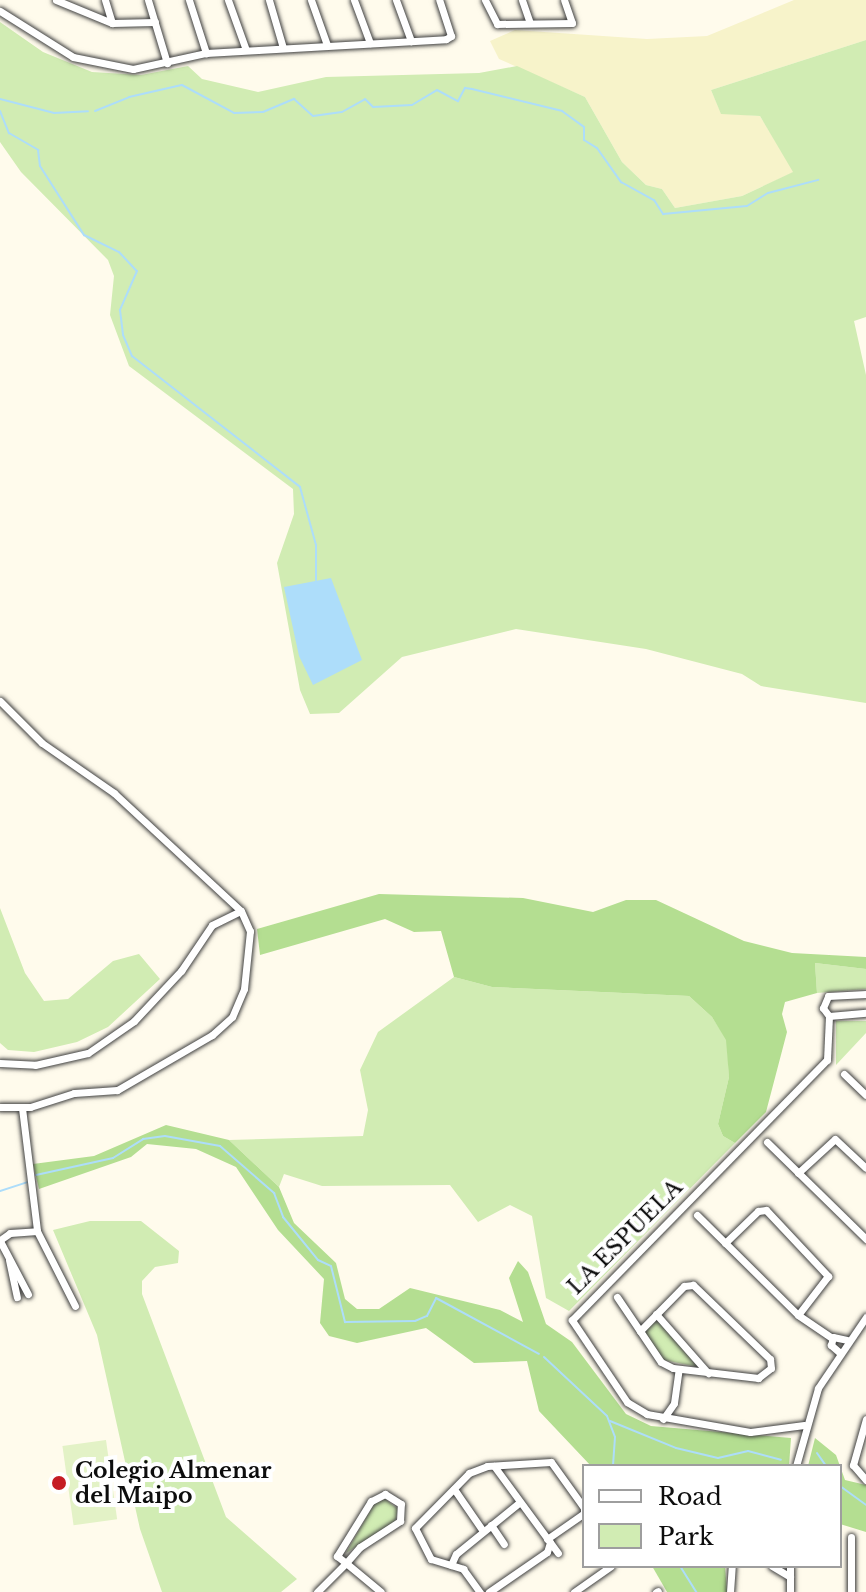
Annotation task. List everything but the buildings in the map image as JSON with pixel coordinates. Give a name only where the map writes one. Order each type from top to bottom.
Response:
[{"type":"street","points":[[56,0],[112,23],[155,22]]},
{"type":"street","points":[[105,0],[112,23]]},
{"type":"street","points":[[148,0],[167,63]]},
{"type":"street","points":[[189,0],[206,53]]},
{"type":"street","points":[[228,0],[246,50]]},
{"type":"street","points":[[269,0],[283,48]]},
{"type":"street","points":[[311,0],[327,45]]},
{"type":"street","points":[[354,0],[370,43]]},
{"type":"street","points":[[396,0],[411,41]]},
{"type":"street","points":[[0,11],[73,57],[120,69],[167,63],[206,53],[446,39],[451,36],[439,0]]},
{"type":"street","points":[[485,0],[497,24],[572,23],[564,0]]},
{"type":"street","points":[[522,0],[530,23]]},
{"type":"street","points":[[0,701],[42,743],[114,793],[241,911],[250,931],[250,958],[232,1017],[126,1086],[22,1108],[0,1107]]},
{"type":"street","points":[[0,1063],[35,1065],[88,1053],[134,1021],[181,971],[212,925],[241,911]]},
{"type":"street","points":[[866,994],[828,996],[823,1008],[829,1016],[866,1013]]},
{"type":"street","name":"LA ESPUELA","points":[[804,1425],[750,1432],[663,1419],[627,1402],[575,1330],[573,1317],[825,1063],[829,1016]]},
{"type":"street","points":[[844,1074],[866,1095]]},
{"type":"street","points":[[22,1108],[37,1231],[75,1306]]},
{"type":"street","points":[[798,1173],[835,1139],[866,1168]]},
{"type":"street","points":[[767,1142],[866,1239]]},
{"type":"street","points":[[725,1243],[758,1211],[766,1210],[828,1276],[798,1315]]},
{"type":"street","points":[[697,1215],[798,1315],[832,1338],[839,1352]]},
{"type":"street","points":[[28,1294],[0,1241],[10,1233],[37,1231]]},
{"type":"street","points":[[9,1258],[17,1297]]},
{"type":"street","points":[[617,1297],[640,1331],[661,1362],[679,1369],[758,1378],[771,1365],[693,1285],[684,1286],[640,1331]]},
{"type":"street","points":[[656,1314],[708,1373]]},
{"type":"street","points":[[796,1464],[804,1425],[839,1352],[847,1340],[862,1328],[866,1317]]},
{"type":"street","points":[[832,1338],[840,1335],[847,1340]]},
{"type":"street","points":[[663,1419],[674,1403],[679,1369]]},
{"type":"street","points":[[674,1403],[683,1422]]},
{"type":"street","points":[[865,1424],[853,1467],[866,1480]]},
{"type":"street","points":[[786,1427],[801,1443]]},
{"type":"street","points":[[415,1528],[473,1470],[494,1466],[551,1462],[582,1505]]},
{"type":"street","points":[[494,1466],[558,1553]]},
{"type":"street","points":[[454,1489],[483,1531]]},
{"type":"street","points":[[381,1592],[337,1556],[377,1496],[398,1501],[400,1521]]},
{"type":"street","points":[[451,1565],[483,1531],[520,1502]]},
{"type":"street","points":[[489,1592],[547,1552],[549,1541],[582,1516]]},
{"type":"street","points":[[400,1521],[415,1528],[431,1559],[466,1571],[480,1592]]},
{"type":"street","points":[[317,1592],[365,1543],[400,1521]]},
{"type":"street","points":[[491,1525],[504,1544]]},
{"type":"street","points":[[851,1537],[851,1592]]},
{"type":"street","points":[[578,1591],[608,1568]]},
{"type":"street","points":[[730,1592],[732,1568]]},
{"type":"street","points":[[775,1568],[790,1577]]},
{"type":"street","points":[[790,1568],[790,1592]]},
{"type":"shaded area","points":[[794,0],[866,0],[866,40],[711,90],[721,113],[760,116],[794,172],[742,196],[675,208],[662,189],[646,185],[622,162],[585,97],[499,59],[490,41],[515,30],[647,39],[707,36]]},
{"type":"green space","points":[[0,22],[43,52],[92,72],[141,75],[188,66],[202,79],[258,92],[326,77],[479,73],[517,66],[585,97],[622,162],[646,185],[662,189],[675,208],[742,196],[793,172],[760,116],[721,114],[711,90],[866,40],[866,317],[854,321],[866,375],[866,703],[761,686],[742,674],[646,649],[516,629],[402,657],[339,713],[310,714],[300,690],[277,563],[294,514],[293,489],[129,366],[110,315],[114,276],[108,260],[21,172],[0,142]]},
{"type":"green space","points":[[379,894],[523,898],[593,912],[626,900],[656,900],[744,941],[792,953],[866,957],[866,969],[815,963],[817,993],[785,1002],[782,1014],[787,1032],[766,1112],[735,1143],[723,1136],[718,1124],[729,1077],[726,1040],[712,1017],[689,996],[492,987],[454,977],[441,931],[414,932],[385,919],[260,955],[257,929]]},
{"type":"green space","points":[[0,908],[25,973],[44,1001],[68,999],[113,961],[139,954],[160,979],[108,1027],[77,1042],[34,1052],[8,1050],[0,1043]]},
{"type":"green space","points":[[815,963],[866,969],[866,989],[817,993]]},
{"type":"green space","points":[[454,977],[492,987],[689,996],[712,1017],[727,1040],[729,1077],[718,1124],[723,1136],[735,1143],[569,1311],[546,1298],[532,1216],[510,1205],[478,1222],[450,1185],[322,1186],[284,1174],[279,1187],[229,1140],[363,1136],[368,1110],[360,1070],[378,1032]]},
{"type":"green space","points":[[836,1021],[866,1021],[866,1033],[836,1065]]},
{"type":"green space","points":[[166,1125],[229,1140],[279,1187],[294,1223],[336,1263],[345,1299],[357,1309],[379,1309],[410,1288],[500,1310],[523,1322],[509,1278],[518,1261],[528,1272],[546,1324],[572,1342],[626,1414],[651,1426],[791,1438],[789,1464],[589,1464],[539,1411],[527,1361],[474,1363],[426,1328],[357,1343],[329,1336],[320,1323],[324,1279],[278,1230],[236,1167],[196,1149],[147,1144],[131,1157],[39,1189],[33,1164],[94,1156]]},
{"type":"green space","points":[[90,1221],[141,1221],[179,1251],[178,1263],[155,1267],[142,1281],[142,1294],[226,1517],[297,1579],[281,1592],[162,1592],[140,1529],[97,1335],[53,1230]]},
{"type":"green space","points":[[655,1318],[698,1367],[664,1360],[643,1330]]},
{"type":"green space","points":[[815,1438],[836,1455],[839,1464],[808,1464]]},
{"type":"green space","points":[[106,1440],[117,1519],[74,1525],[62,1446]]},
{"type":"green space","points":[[842,1472],[845,1480],[866,1485],[866,1532],[842,1525]]},
{"type":"green space","points":[[385,1499],[398,1509],[395,1522],[346,1553],[374,1504]]},
{"type":"green space","points":[[653,1568],[725,1568],[727,1592],[667,1592]]},
{"type":"water","points":[[331,578],[362,660],[313,685],[299,656],[284,587]]},
{"type":"waterway","points":[[95,111],[129,97],[182,85],[234,113],[263,112],[294,99],[313,116],[342,112],[365,99],[373,107],[412,105],[437,90],[458,101],[465,88],[562,111],[584,127],[584,140],[597,148],[621,182],[654,200],[663,214],[747,206],[768,193],[818,180]]},
{"type":"waterway","points":[[0,99],[54,113],[88,111]]},
{"type":"waterway","points":[[0,111],[9,133],[38,150],[40,166],[84,235],[119,252],[137,271],[120,310],[123,335],[132,356],[300,487],[316,545],[316,580]]},
{"type":"waterway","points":[[36,1175],[113,1158],[143,1139],[165,1136],[220,1146],[274,1193],[283,1217],[318,1260],[331,1266],[345,1322],[415,1321],[427,1316],[436,1298],[539,1354]]},
{"type":"waterway","points":[[0,1191],[27,1182]]},
{"type":"waterway","points":[[544,1357],[607,1416],[615,1437],[613,1464]]},
{"type":"waterway","points":[[610,1421],[676,1448],[718,1458],[748,1451],[781,1460]]},
{"type":"waterway","points":[[817,1453],[825,1464]]},
{"type":"waterway","points":[[842,1487],[866,1505]]},
{"type":"waterway","points":[[681,1568],[696,1592]]},
{"type":"place","name":"Colegio Almenar del Maipo","points":[[59,1483]]}]
